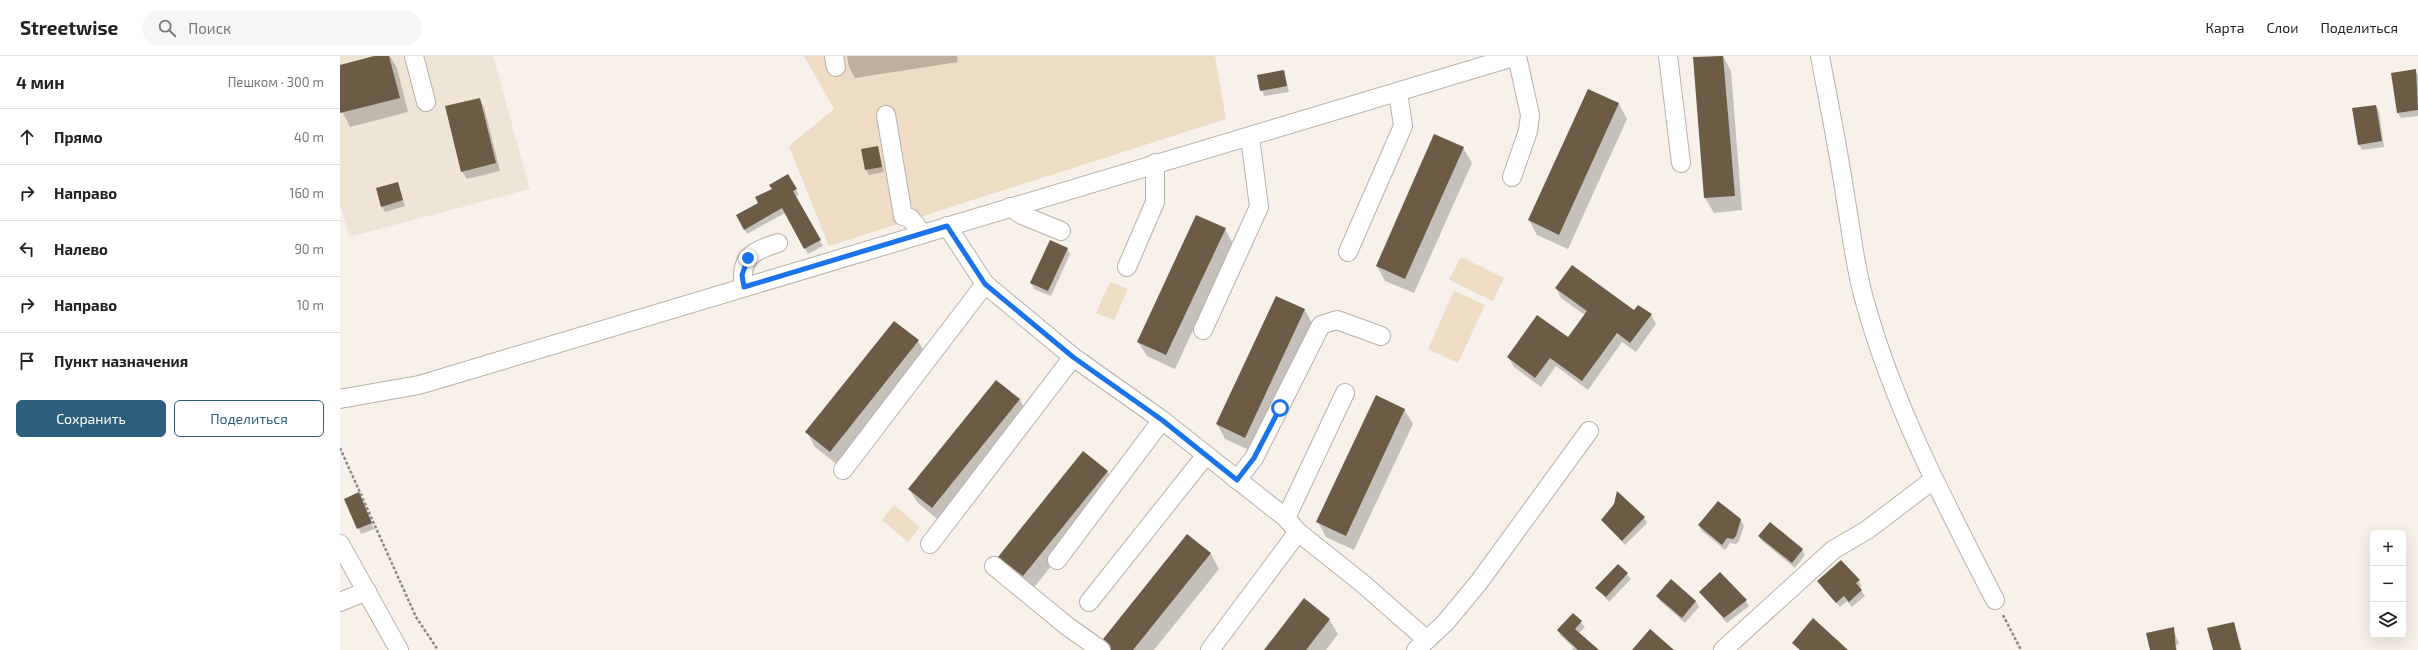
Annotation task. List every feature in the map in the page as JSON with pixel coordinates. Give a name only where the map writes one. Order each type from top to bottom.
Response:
[{"type":"street","points":[[414,56],[426,102]]},
{"type":"street","points":[[1668,56],[1681,163]]},
{"type":"street","points":[[1820,56],[1843,182],[1852,248],[1864,301],[1879,349],[1900,404],[1934,480],[1995,600]]},
{"type":"street","points":[[340,399],[418,385],[1155,163],[1250,137],[1511,57],[1530,115],[1528,131],[1512,177]]},
{"type":"street","points":[[1348,252],[1403,126],[1398,92]]},
{"type":"street","points":[[886,116],[903,216],[910,218],[923,234]]},
{"type":"street","points":[[1203,330],[1260,207],[1250,137]]},
{"type":"street","points":[[1127,267],[1155,202],[1155,163]]},
{"type":"street","points":[[1010,207],[1022,215],[1061,231]]},
{"type":"street","points":[[947,226],[985,284],[1073,357],[1162,420],[1286,518],[1298,532],[1362,583],[1421,645],[1445,623],[1479,582],[1589,431]]},
{"type":"street","points":[[744,287],[742,275],[748,258],[760,249],[778,243]]},
{"type":"street","points":[[843,470],[985,284]]},
{"type":"street","points":[[1237,480],[1254,458],[1321,324],[1337,320],[1381,336]]},
{"type":"street","points":[[930,544],[1073,357]]},
{"type":"street","points":[[1286,518],[1345,393]]},
{"type":"street","points":[[1057,560],[1162,420]]},
{"type":"street","points":[[1088,602],[1206,455]]},
{"type":"street","points":[[1722,650],[1833,550],[1867,530],[1934,480]]},
{"type":"street","points":[[1210,650],[1298,532]]},
{"type":"street","points":[[340,544],[399,650]]},
{"type":"street","points":[[994,566],[1066,626],[1101,650]]},
{"type":"street","points":[[340,602],[367,591]]},
{"type":"path","points":[[340,448],[416,617],[438,650]]},
{"type":"path","points":[[1995,600],[2022,650]]},
{"type":"shaded area","points":[[340,56],[493,56],[530,189],[349,237],[340,204]]},
{"type":"shaded area","points":[[804,56],[1215,56],[1226,119],[829,246],[789,146],[834,109]]},
{"type":"shaded area","points":[[1461,257],[1504,278],[1493,301],[1449,280]]},
{"type":"shaded area","points":[[1110,282],[1128,289],[1114,320],[1096,313]]},
{"type":"shaded area","points":[[1454,291],[1485,305],[1458,363],[1428,349]]},
{"type":"shaded area","points":[[894,505],[920,527],[908,542],[882,520]]},
{"type":"building","points":[[374,56],[389,56],[400,98],[340,113],[340,65]]},
{"type":"building","points":[[1723,56],[1735,196],[1704,198],[1693,57]]},
{"type":"building","points":[[2416,69],[2418,110],[2397,113],[2391,73]]},
{"type":"building","points":[[1284,70],[1287,86],[1260,91],[1257,75]]},
{"type":"building","points":[[1588,89],[1619,103],[1559,235],[1528,220]]},
{"type":"building","points":[[480,98],[496,163],[461,172],[445,106]]},
{"type":"building","points":[[2376,105],[2382,141],[2358,145],[2352,108]]},
{"type":"building","points":[[1434,134],[1464,147],[1405,279],[1376,266]]},
{"type":"building","points":[[878,146],[882,167],[865,170],[861,149]]},
{"type":"building","points":[[788,174],[797,189],[793,191],[821,240],[804,249],[782,208],[744,230],[736,215],[758,203],[755,197],[772,189],[769,185]]},
{"type":"building","points":[[398,182],[403,200],[381,207],[376,188]]},
{"type":"building","points":[[1196,215],[1226,228],[1166,355],[1137,342]]},
{"type":"building","points":[[1050,240],[1068,248],[1048,291],[1030,283]]},
{"type":"building","points":[[1572,265],[1634,310],[1638,305],[1652,314],[1630,343],[1617,333],[1582,381],[1550,358],[1535,378],[1507,357],[1537,315],[1568,337],[1587,311],[1555,288]]},
{"type":"building","points":[[1276,296],[1305,309],[1245,438],[1216,424]]},
{"type":"building","points":[[894,321],[919,340],[830,452],[805,432]]},
{"type":"building","points":[[996,380],[1020,399],[932,508],[908,489]]},
{"type":"building","points":[[1376,395],[1405,409],[1346,536],[1316,522]]},
{"type":"building","points":[[1083,451],[1108,471],[1023,576],[998,557]]},
{"type":"building","points":[[1617,491],[1645,517],[1622,541],[1601,520],[1614,504]]},
{"type":"building","points":[[359,492],[372,523],[357,529],[344,499]]},
{"type":"building","points":[[1718,501],[1741,519],[1736,536],[1733,539],[1727,538],[1722,545],[1698,525]]},
{"type":"building","points":[[1770,522],[1803,549],[1792,563],[1758,536]]},
{"type":"building","points":[[1187,534],[1211,553],[1133,650],[1111,650],[1110,645],[1103,639]]},
{"type":"building","points":[[1841,560],[1860,580],[1856,583],[1862,590],[1849,602],[1844,596],[1836,603],[1817,581]]},
{"type":"building","points":[[1618,564],[1628,573],[1606,597],[1595,588]]},
{"type":"building","points":[[1720,572],[1747,600],[1724,618],[1699,592]]},
{"type":"building","points":[[1671,579],[1696,601],[1682,618],[1656,596]]},
{"type":"building","points":[[1304,598],[1330,619],[1306,650],[1264,650]]},
{"type":"building","points":[[1573,613],[1582,621],[1575,629],[1599,650],[1578,650],[1557,630]]},
{"type":"building","points":[[1813,618],[1848,650],[1800,650],[1792,643]]},
{"type":"building","points":[[2234,622],[2241,650],[2213,650],[2207,628]]},
{"type":"building","points":[[2174,627],[2176,650],[2150,650],[2146,633]]},
{"type":"building","points":[[1650,629],[1674,650],[1632,650]]},
{"type":"route","points":[[748,258],[742,275],[744,287],[947,226],[985,284],[1073,357],[1162,420],[1237,480],[1254,458],[1280,408]]}]
